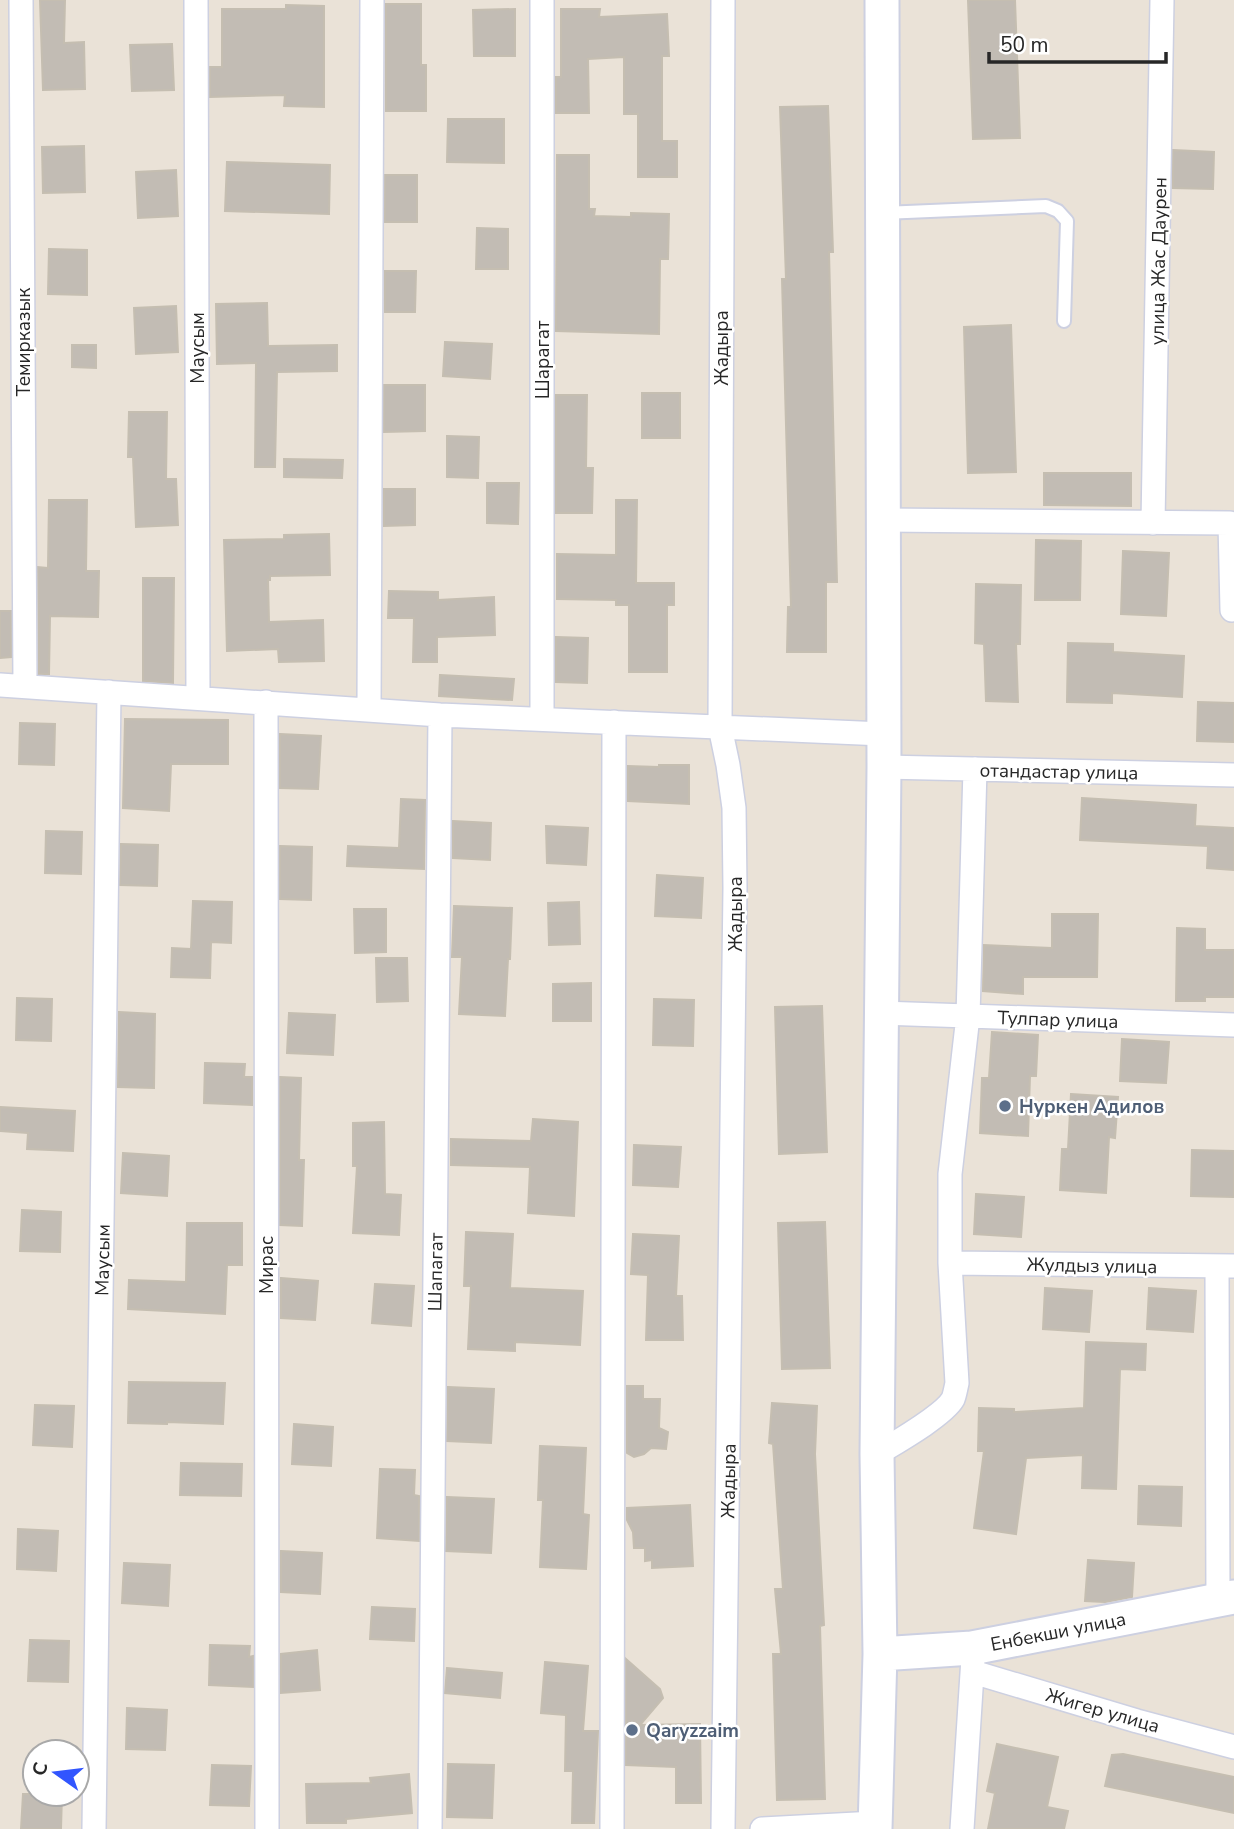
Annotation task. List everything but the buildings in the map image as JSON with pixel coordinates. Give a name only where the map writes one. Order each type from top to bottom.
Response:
[{"type":"main road","points":[[875,1826],[880,1654],[877,1454],[884,767],[883,0]]},
{"type":"main road","name":"Енбекши улица","points":[[880,1654],[973,1660],[1226,1599]]},
{"type":"street","name":"Темирказык","points":[[22,0],[25,685]]},
{"type":"street","name":"Маусым","points":[[196,0],[198,697]]},
{"type":"street","points":[[369,709],[372,0]]},
{"type":"street","name":"Шарагат","points":[[542,0],[542,719]]},
{"type":"street","name":"Жадыра","points":[[723,0],[720,727],[734,808],[735,888],[723,1829]]},
{"type":"street","name":"улица Жас Даурен","points":[[1153,523],[1162,0]]},
{"type":"street","points":[[883,520],[1230,523],[1232,610]]},
{"type":"street","points":[[0,685],[440,715],[883,734]]},
{"type":"street","name":"Маусым","points":[[94,1829],[109,692]]},
{"type":"street","name":"Мирас","points":[[265,702],[267,1829]]},
{"type":"street","name":"Шапагат","points":[[430,1829],[440,715]]},
{"type":"street","points":[[612,1829],[614,722]]},
{"type":"street","name":"отандастар улица","points":[[884,767],[1234,775]]},
{"type":"street","points":[[877,1454],[933,1418],[953,1399],[957,1382],[950,1263],[950,1174],[968,1016],[975,769]]},
{"type":"street","name":"Тулпар улица","points":[[881,1013],[1234,1025]]},
{"type":"street","name":"Жулдыз улица","points":[[950,1263],[1225,1266]]},
{"type":"street","points":[[1225,1266],[1226,1599]]},
{"type":"street","points":[[962,1829],[973,1660]]},
{"type":"street","name":"Жигер улица","points":[[973,1660],[1234,1747]]},
{"type":"street","points":[[762,1829],[875,1826]]},
{"type":"lane","points":[[883,213],[1046,206],[1058,211],[1067,221],[1064,321]]},
{"type":"place","name":"Нуркен Адилов","points":[[1005,1106]]},
{"type":"place","name":"Qaryzzaim","points":[[632,1730]]}]
